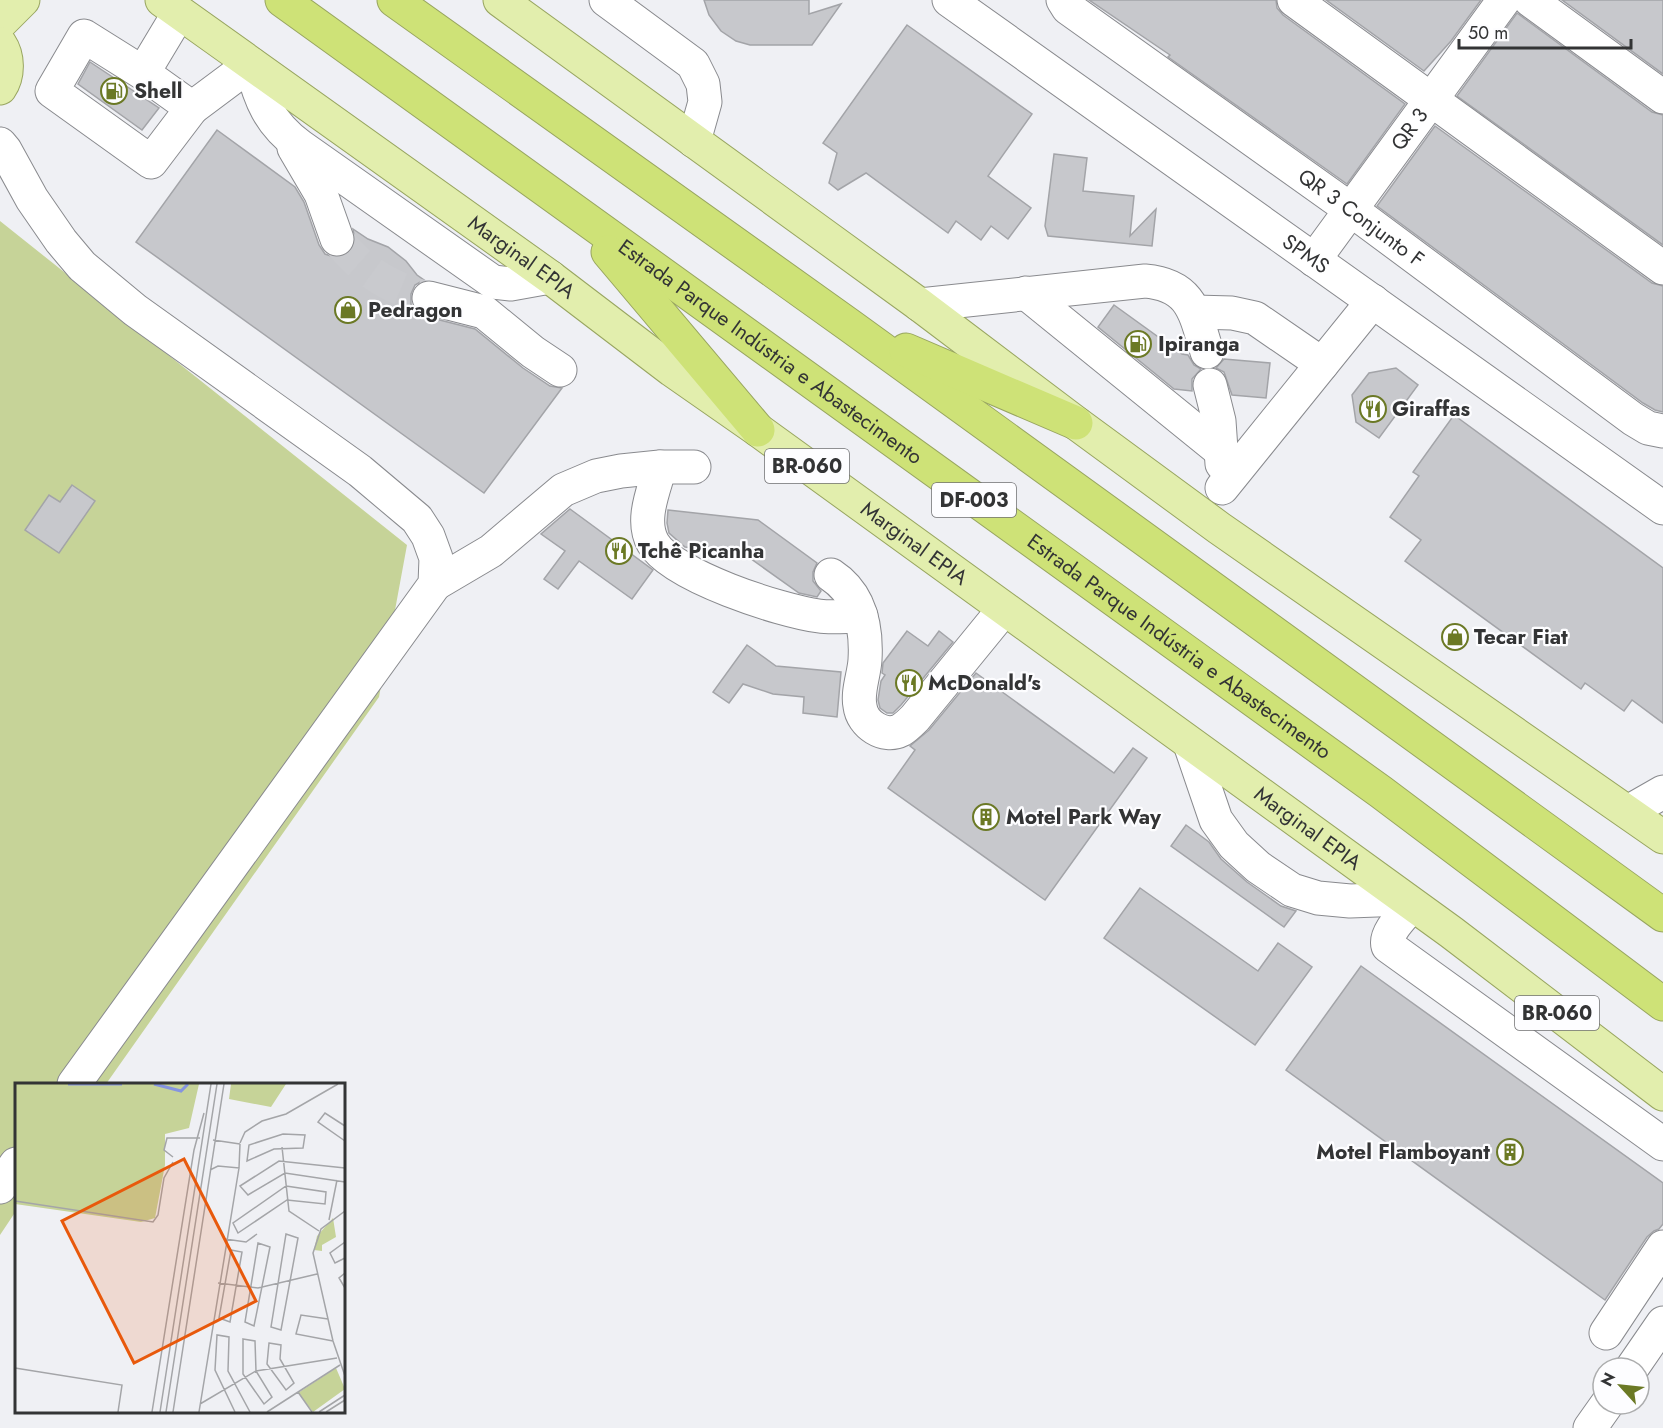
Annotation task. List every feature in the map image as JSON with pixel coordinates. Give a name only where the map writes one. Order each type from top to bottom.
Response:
[{"type":"highway","name":"Estrada Parque Indústria e Abastecimento","points":[[282,0],[1381,792],[1663,1004]]},
{"type":"highway","name":"DF-003","points":[[394,0],[1663,915]]},
{"type":"highway","points":[[576,214],[758,430]]},
{"type":"highway","points":[[849,326],[1076,423]]},
{"type":"main road","points":[[0,23],[23,0]]},
{"type":"main road","points":[[500,0],[920,305],[1219,528],[1663,837]]},
{"type":"main road","name":"Marginal EPIA","points":[[171,6],[550,277],[672,370],[1452,932],[1663,1094]]},
{"type":"main road","points":[[0,44],[7,65],[4,83],[0,88]]},
{"type":"street","points":[[606,0],[693,64],[703,84],[705,102],[694,141]]},
{"type":"street","name":"SPMS","points":[[949,0],[1663,508]]},
{"type":"street","name":"QR 3 Conjunto F","points":[[1063,0],[1068,8],[1350,209],[1633,419],[1648,428],[1663,431]]},
{"type":"street","points":[[1294,0],[1663,268]]},
{"type":"street","name":"QR 3","points":[[1314,260],[1504,0]]},
{"type":"street","points":[[1530,0],[1663,97]]},
{"type":"street","points":[[143,74],[171,6]]},
{"type":"street","points":[[192,108],[84,36],[52,91],[151,162],[192,108],[251,63],[259,95],[321,194],[337,238]]},
{"type":"street","points":[[285,134],[486,278],[501,284],[550,277]]},
{"type":"street","points":[[2,139],[32,199],[61,241],[82,266],[135,310],[360,471],[417,519],[428,536],[436,558],[435,584]]},
{"type":"street","points":[[920,305],[1145,280],[1160,282],[1176,288],[1188,299],[1195,312],[1207,352]]},
{"type":"street","points":[[476,309],[501,284]]},
{"type":"street","points":[[1026,293],[1222,452]]},
{"type":"street","points":[[429,298],[484,312],[532,352],[560,370]]},
{"type":"street","points":[[1222,488],[1372,301]]},
{"type":"street","points":[[1195,312],[1255,318],[1322,364]]},
{"type":"street","points":[[1210,385],[1222,452],[1219,528]]},
{"type":"street","points":[[660,467],[648,510],[649,530],[653,543],[664,556],[690,573],[737,593],[779,607],[820,616],[861,616]]},
{"type":"street","points":[[75,1083],[435,584],[498,546],[563,490],[596,476],[660,467],[694,467]]},
{"type":"street","points":[[831,575],[844,583],[854,596],[861,616],[865,650],[859,704],[861,713],[868,724],[879,731],[890,734],[900,730],[915,718],[1004,609]]},
{"type":"street","points":[[1190,744],[1216,820],[1234,845],[1258,867],[1292,890],[1318,898],[1350,902],[1408,902],[1386,941],[1388,946],[1663,1144]]},
{"type":"street","points":[[1628,812],[1663,792]]},
{"type":"street","points":[[0,1187],[15,1165]]},
{"type":"street","points":[[1606,1333],[1663,1247]]},
{"type":"street","points":[[1648,1356],[1663,1323]]},
{"type":"green space","points":[[0,221],[407,545],[379,697],[107,1083],[15,1083],[15,1212],[0,1235]]},
{"type":"building","points":[[704,0],[809,0],[809,14],[841,4],[812,45],[750,45],[736,41],[721,31],[709,15]]},
{"type":"building","points":[[1089,0],[1276,0],[1277,8],[1283,15],[1405,104],[1347,184],[1168,57],[1170,55]]},
{"type":"building","points":[[1326,0],[1481,0],[1451,41],[1424,71]]},
{"type":"building","points":[[1562,0],[1663,0],[1663,74]]},
{"type":"building","points":[[1517,13],[1652,112],[1663,115],[1663,245],[1457,96]]},
{"type":"building","points":[[907,25],[1032,114],[988,176],[1031,208],[1008,239],[991,226],[981,240],[956,221],[948,233],[866,173],[838,190],[829,183],[837,153],[823,143]]},
{"type":"building","name":"Shell","points":[[90,62],[159,108],[142,130],[78,84]]},
{"type":"building","points":[[1435,126],[1652,283],[1663,286],[1663,412],[1643,403],[1377,206]]},
{"type":"building","name":"Pedragon","points":[[217,130],[295,187],[304,202],[319,245],[325,254],[334,257],[344,256],[351,252],[355,242],[353,229],[368,239],[388,247],[406,261],[424,280],[415,285],[411,294],[411,304],[416,312],[475,329],[523,368],[550,386],[562,388],[484,493],[136,242]]},
{"type":"building","points":[[1054,154],[1087,158],[1083,191],[1134,196],[1130,236],[1156,209],[1152,246],[1048,236],[1045,226]]},
{"type":"building","points":[[1114,305],[1182,354],[1188,355],[1194,365],[1201,369],[1192,379],[1192,391],[1174,389],[1098,327]]},
{"type":"building","points":[[1224,359],[1270,363],[1266,398],[1232,395],[1224,372],[1216,368]]},
{"type":"building","points":[[1396,368],[1418,385],[1379,438],[1356,422],[1352,395],[1369,373]]},
{"type":"building","points":[[1454,415],[1663,568],[1663,723],[1632,700],[1624,711],[1585,683],[1581,689],[1405,561],[1421,540],[1390,517],[1419,476],[1413,472]]},
{"type":"building","points":[[72,485],[95,501],[59,553],[25,530],[49,495],[60,502]]},
{"type":"building","points":[[570,509],[653,570],[632,599],[579,561],[558,589],[544,579],[565,551],[541,534]]},
{"type":"building","points":[[668,510],[758,520],[817,563],[813,572],[813,581],[821,591],[817,597],[799,593],[744,554],[685,547],[669,533]]},
{"type":"building","name":"McDonald's","points":[[907,631],[928,646],[939,631],[953,642],[901,705],[893,713],[887,713],[880,708],[878,700],[881,681],[885,675],[882,673],[883,663]]},
{"type":"building","points":[[747,645],[776,666],[841,672],[837,717],[803,713],[804,697],[773,694],[743,684],[729,703],[713,692]]},
{"type":"building","points":[[976,673],[1114,773],[1133,748],[1147,758],[1045,900],[888,788],[915,750],[910,746],[929,730]]},
{"type":"building","points":[[1186,825],[1209,842],[1221,859],[1247,882],[1281,906],[1296,911],[1284,927],[1171,846]]},
{"type":"building","points":[[1140,888],[1258,971],[1278,943],[1312,967],[1255,1045],[1104,938]]},
{"type":"building","name":"Motel Flamboyant","points":[[1361,966],[1663,1183],[1663,1224],[1647,1237],[1605,1300],[1286,1070]]},
{"type":"tunnel","points":[[337,239],[356,260],[377,277],[389,284],[429,298]]},
{"type":"place","name":"Shell","points":[[114,91]]},
{"type":"place","name":"Pedragon","points":[[348,310]]},
{"type":"place","name":"Ipiranga","points":[[1138,344]]},
{"type":"place","name":"Giraffas","points":[[1373,409]]},
{"type":"place","name":"Tchê Picanha","points":[[619,551]]},
{"type":"place","name":"Tecar Fiat","points":[[1455,637]]},
{"type":"place","name":"McDonald's","points":[[909,683]]},
{"type":"place","name":"Motel Park Way","points":[[986,817]]},
{"type":"place","name":"Motel Flamboyant","points":[[1510,1152]]}]
